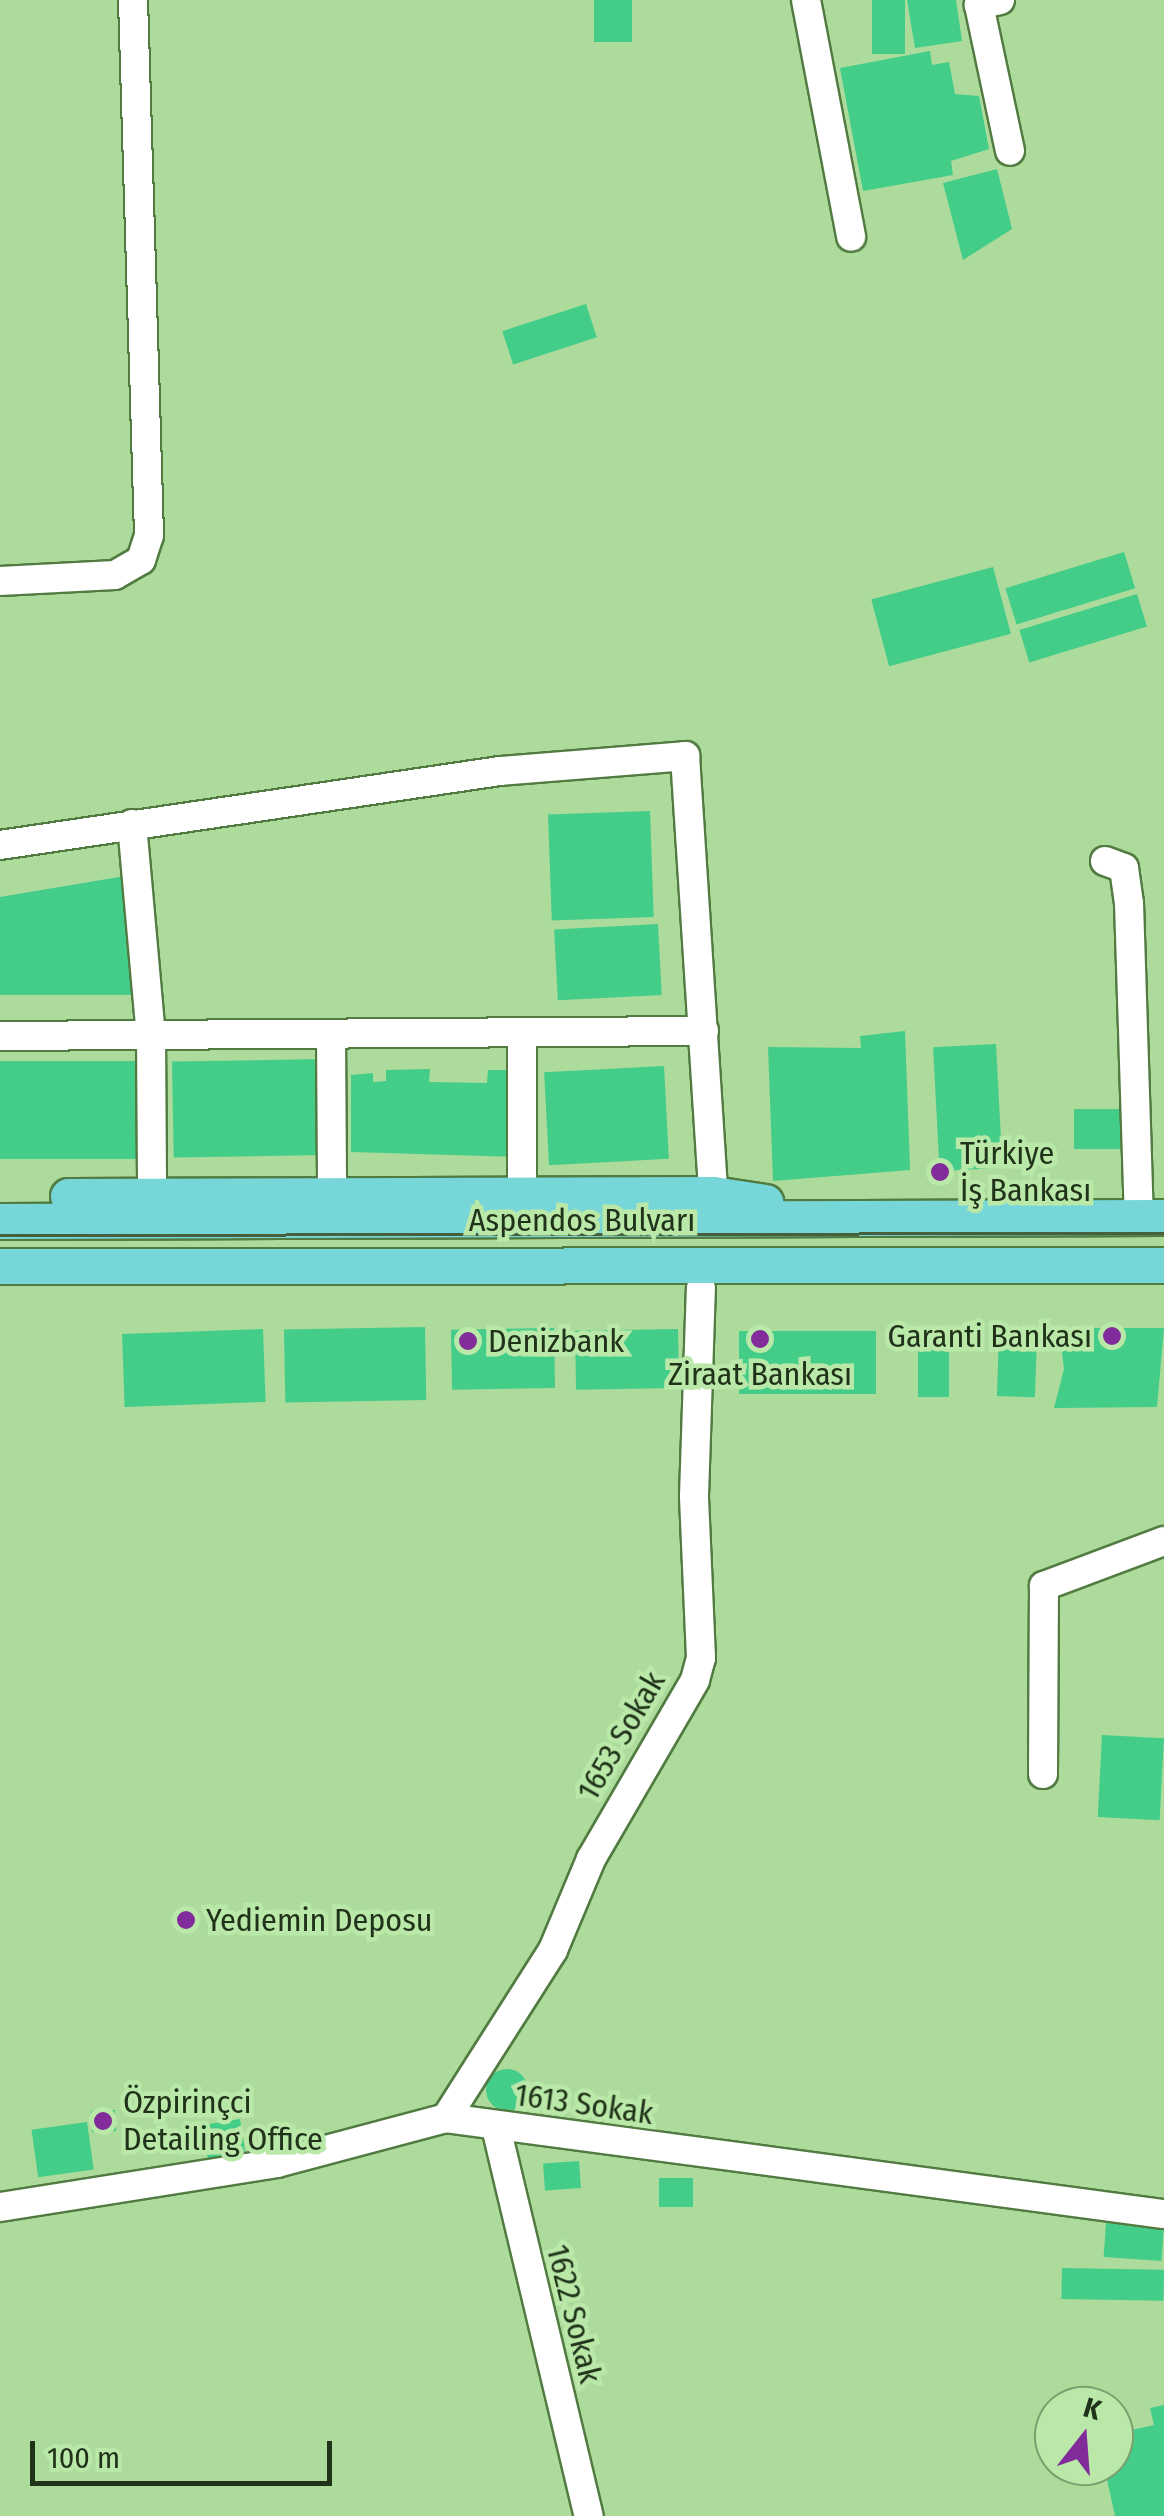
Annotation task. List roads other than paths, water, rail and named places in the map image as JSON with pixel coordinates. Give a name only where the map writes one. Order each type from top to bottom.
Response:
[{"type":"main road","points":[[0,1197],[713,1194],[870,1218]]},
{"type":"main road","name":"Aspendos Bulvarı","points":[[0,1220],[1151,1217]]},
{"type":"main road","name":"Aspendos Bulvarı","points":[[0,1266],[1164,1265]]},
{"type":"main road","points":[[0,1288],[701,1288],[877,1267]]},
{"type":"street","points":[[0,580],[115,575],[141,560],[148,535],[133,0]]},
{"type":"street","points":[[806,0],[850,237]]},
{"type":"street","points":[[986,2],[1010,151]]},
{"type":"street","points":[[0,845],[500,771],[684,756],[713,1194]]},
{"type":"street","points":[[132,824],[151,1036],[152,1196]]},
{"type":"street","points":[[1105,860],[1124,868],[1130,903],[1151,1217]]},
{"type":"street","points":[[0,1036],[704,1031]]},
{"type":"street","points":[[522,1034],[522,1196]]},
{"type":"street","points":[[331,1036],[332,1196]]},
{"type":"street","name":"1653 Sokak","points":[[446,2118],[553,1950],[591,1859],[695,1680],[701,1658],[694,1496],[701,1288]]},
{"type":"street","points":[[1043,1774],[1044,1586],[1164,1541]]},
{"type":"street","name":"1613 Sokak","points":[[0,2207],[277,2163],[446,2118],[1164,2214]]},
{"type":"street","name":"1622 Sokak","points":[[496,2127],[589,2516]]},
{"type":"tram line","points":[[0,1235],[1164,1233]]},
{"type":"place","name":"Türkiye İş Bankası","points":[[940,1172]]},
{"type":"place","name":"Garanti Bankası","points":[[1112,1336]]},
{"type":"place","name":"Ziraat Bankası","points":[[760,1339]]},
{"type":"place","name":"Denizbank","points":[[468,1341]]},
{"type":"place","name":"Yediemin Deposu","points":[[186,1920]]},
{"type":"place","name":"Özpirinçci Detailing Office","points":[[103,2121]]}]
